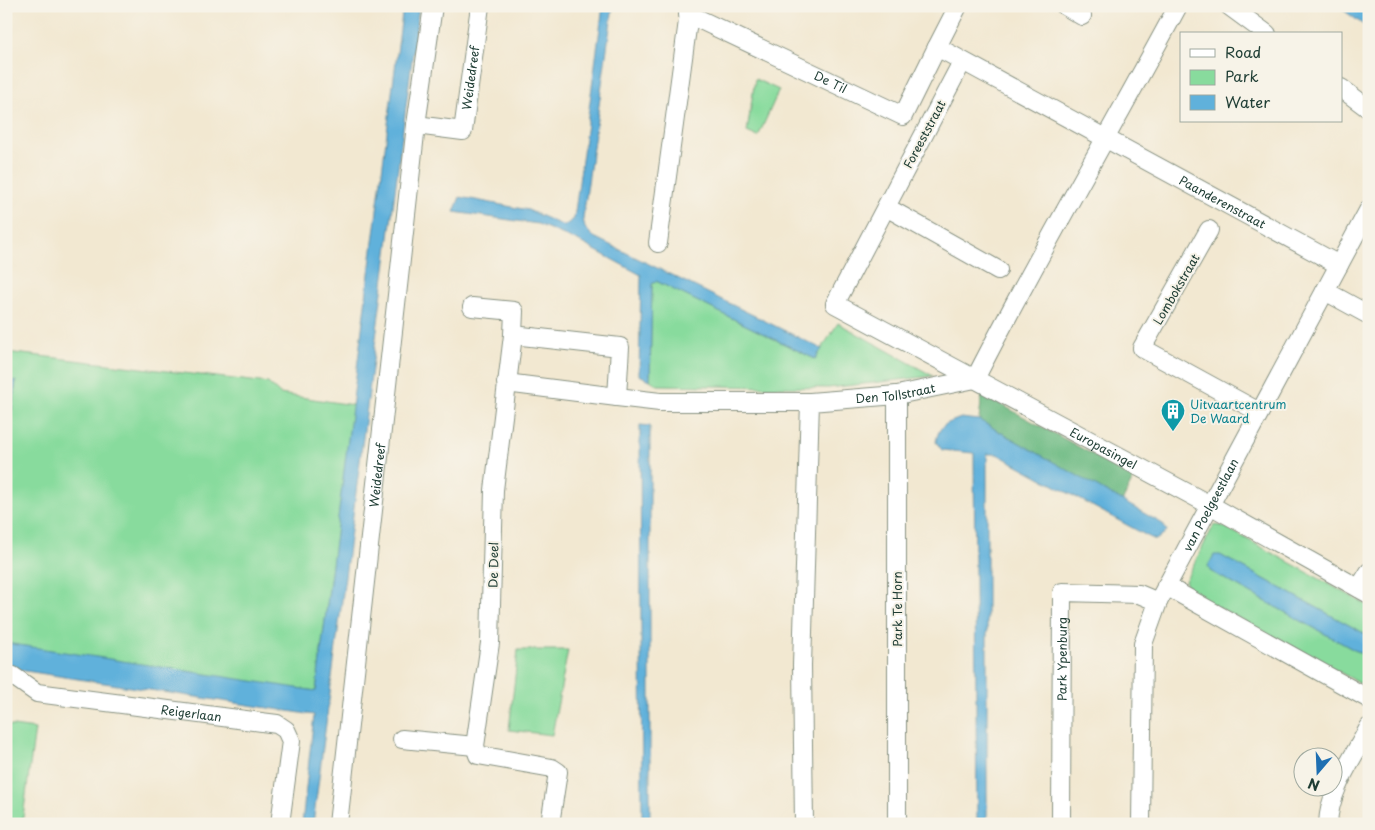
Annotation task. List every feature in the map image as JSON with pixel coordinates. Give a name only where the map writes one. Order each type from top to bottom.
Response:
[{"type":"street","name":"Weidedreef","points":[[338,824],[416,125],[433,6]]},
{"type":"street","name":"Weidedreef","points":[[416,125],[463,131],[480,6]]},
{"type":"street","points":[[958,6],[937,47],[1107,139]]},
{"type":"street","points":[[1065,6],[1082,16]]},
{"type":"street","points":[[975,379],[1024,282],[1107,139],[1178,6]]},
{"type":"street","points":[[1229,6],[1264,32]]},
{"type":"street","name":"De Til","points":[[658,244],[689,10],[904,116],[937,47]]},
{"type":"street","name":"Foreeststraat","points":[[835,304],[962,62]]},
{"type":"street","points":[[1342,89],[1369,109]]},
{"type":"street","name":"Paanderenstraat","points":[[1107,139],[1339,265]]},
{"type":"street","points":[[886,207],[998,270]]},
{"type":"street","name":"van Poelgeestlaan","points":[[1141,824],[1143,644],[1158,602],[1369,209]]},
{"type":"street","name":"Lombokstraat","points":[[1209,230],[1142,348],[1259,412]]},
{"type":"street","points":[[1325,291],[1369,315]]},
{"type":"street","name":"Europasingel","points":[[835,304],[1210,505],[1364,591]]},
{"type":"street","name":"De Deel","points":[[472,307],[514,312],[513,335],[494,490],[490,643],[475,746]]},
{"type":"street","points":[[513,335],[620,348],[617,397]]},
{"type":"street","name":"Den Tollstraat","points":[[810,402],[897,395],[975,379]]},
{"type":"street","points":[[506,383],[660,402],[810,402],[802,646],[804,824]]},
{"type":"street","name":"Park Te Horn","points":[[897,395],[897,824]]},
{"type":"street","points":[[1364,591],[1369,572]]},
{"type":"street","points":[[1166,586],[1369,699]]},
{"type":"street","name":"Park Ypenburg","points":[[1061,824],[1062,592],[1139,594],[1158,602]]},
{"type":"street","name":"Reigerlaan","points":[[6,675],[13,676],[37,692],[277,724],[286,730],[291,741],[280,824]]},
{"type":"street","points":[[1328,824],[1328,813],[1337,788],[1369,728]]},
{"type":"street","points":[[402,739],[475,746],[478,755],[552,768],[558,772],[550,824]]},
{"type":"green space","points":[[755,79],[779,90],[758,137],[747,132]]},
{"type":"green space","points":[[656,281],[815,359],[838,323],[933,376],[828,388],[658,385],[650,380],[652,284]]},
{"type":"green space","points":[[6,352],[268,383],[280,394],[353,405],[316,691],[156,669],[6,644],[6,448],[16,382],[6,380]]},
{"type":"green space","points":[[982,394],[1134,477],[1122,502],[979,420]]},
{"type":"green space","points":[[1214,525],[1223,526],[1369,606],[1369,636],[1220,555],[1210,571],[1369,658],[1369,688],[1192,593],[1185,581]]},
{"type":"green space","points":[[518,650],[568,650],[552,735],[509,730]]},
{"type":"green space","points":[[6,725],[35,729],[22,824],[6,824]]},
{"type":"water","points":[[403,6],[419,6],[313,824],[302,824],[314,715],[6,668],[6,643],[316,691]]},
{"type":"water","points":[[603,6],[613,6],[583,218],[585,228],[594,237],[822,349],[815,359],[656,281],[652,284],[650,380],[639,375],[641,275],[578,241],[538,224],[454,212],[460,197],[528,210],[564,226],[574,219]]},
{"type":"water","points":[[1338,6],[1369,6],[1369,29]]},
{"type":"water","points":[[6,380],[16,381],[6,448]]},
{"type":"water","points":[[961,418],[979,420],[1163,524],[1167,531],[1156,540],[997,454],[987,454],[987,824],[977,824],[974,453],[942,450],[936,442],[939,432],[944,426]]},
{"type":"water","points":[[640,425],[650,426],[650,824],[642,824]]},
{"type":"water","points":[[1214,555],[1220,555],[1369,636],[1369,658],[1210,571],[1208,566]]},
{"type":"place","name":"Uitvaartcentrum De Waard","points":[[1173,432]]}]
